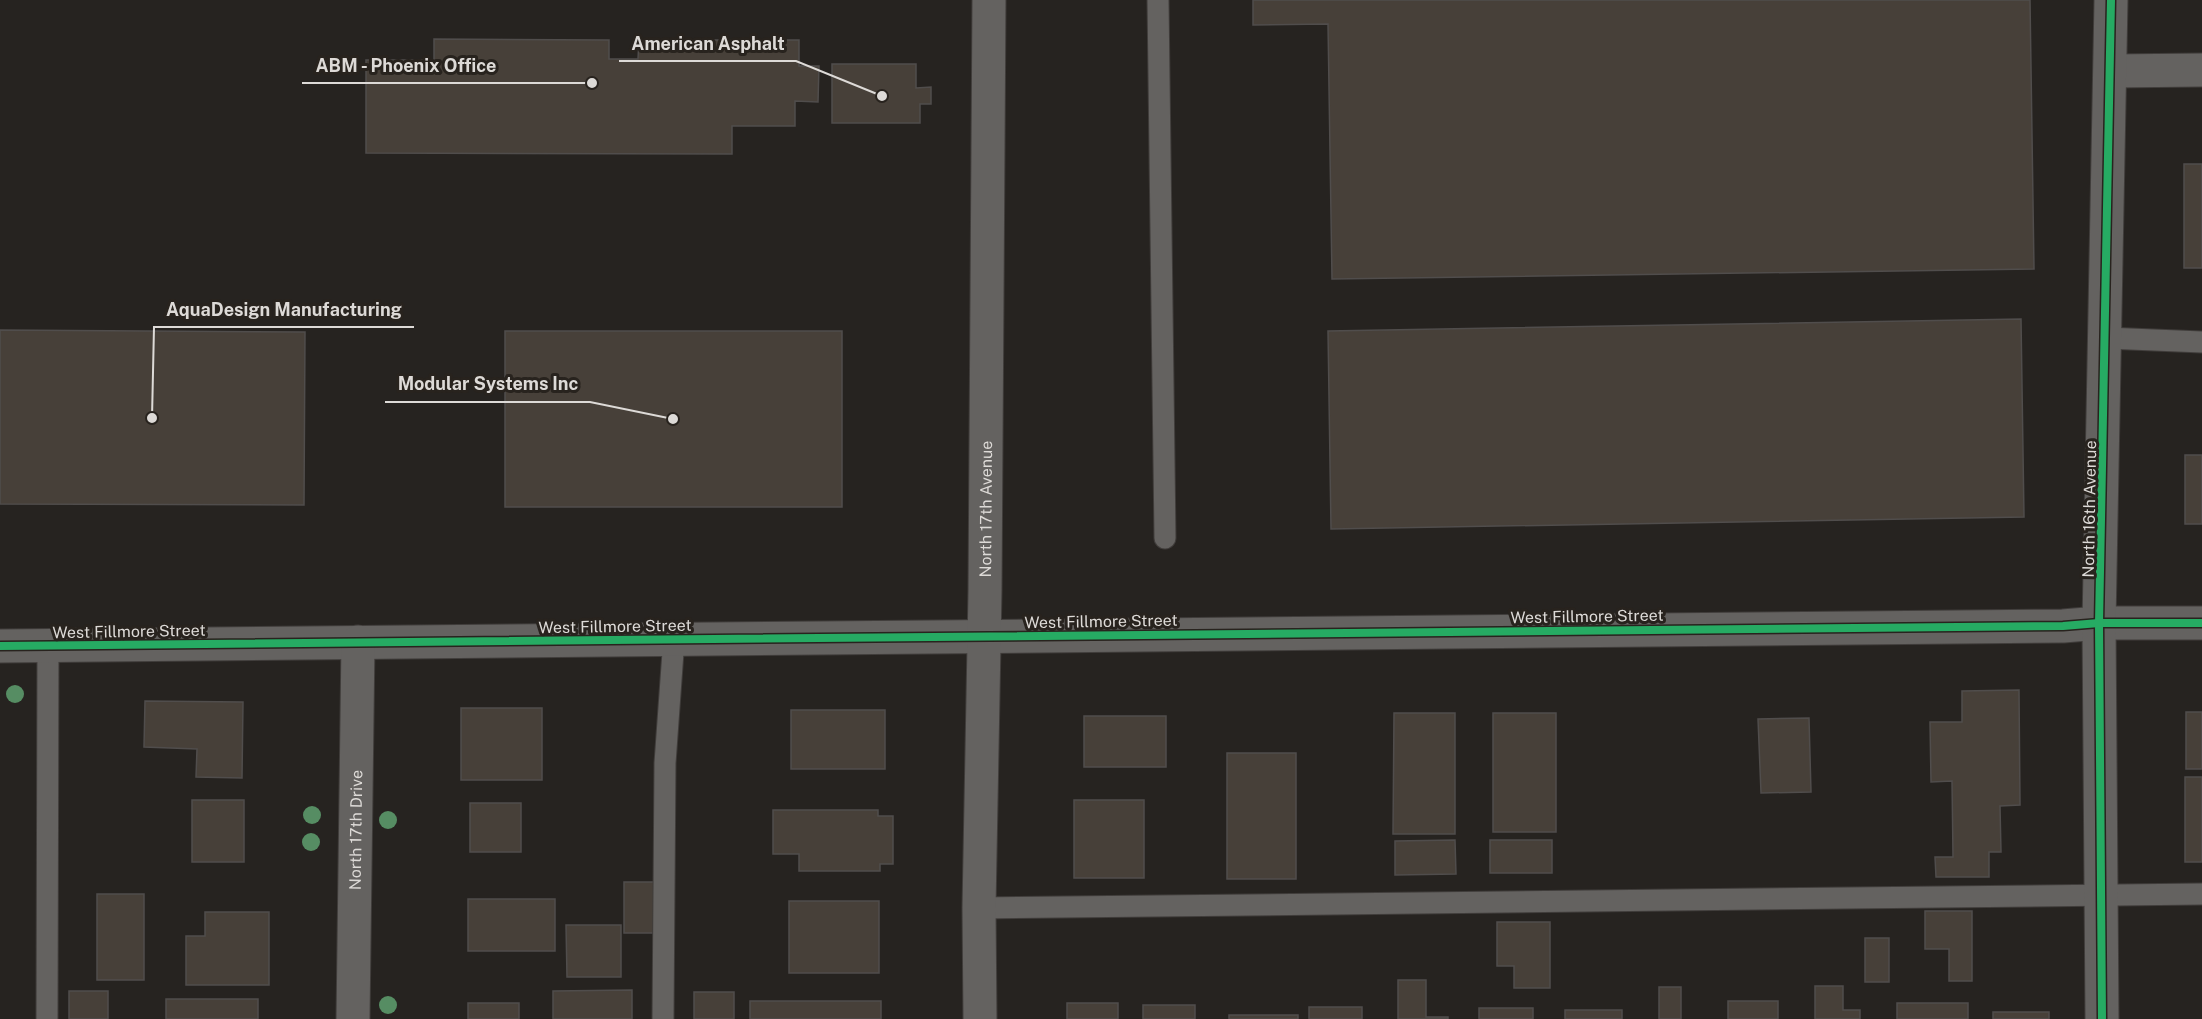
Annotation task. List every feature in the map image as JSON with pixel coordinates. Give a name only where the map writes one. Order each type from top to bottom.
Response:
[{"type":"street","name":"North 17th Avenue","points":[[980,1019],[979,908],[985,635],[989,0]]},
{"type":"street","name":"North 16th Avenue","points":[[2102,1019],[2099,623],[2111,0]]},
{"type":"street","points":[[2111,70],[2202,70]]},
{"type":"street","name":"West Fillmore Street","points":[[0,646],[2202,623]]},
{"type":"street","name":"North 17th Drive","points":[[353,1019],[358,642]]},
{"type":"lane","points":[[1158,0],[1165,538]]},
{"type":"lane","points":[[2106,338],[2202,342]]},
{"type":"lane","points":[[663,1019],[665,762],[674,638]]},
{"type":"lane","points":[[47,1019],[48,645]]},
{"type":"lane","points":[[979,908],[2202,894]]},
{"type":"building","points":[[1253,0],[2030,0],[2034,269],[1332,279],[1328,24],[1253,25]]},
{"type":"building","points":[[434,39],[609,40],[609,59],[638,59],[639,40],[799,40],[799,66],[819,66],[818,102],[795,101],[795,126],[732,126],[732,154],[366,153],[366,60],[434,60]]},
{"type":"building","points":[[832,64],[916,64],[916,88],[931,87],[931,104],[920,104],[920,123],[832,123]]},
{"type":"building","points":[[2184,164],[2202,164],[2202,268],[2184,268]]},
{"type":"building","points":[[2021,319],[2024,517],[1331,529],[1328,331]]},
{"type":"building","points":[[0,330],[305,332],[304,505],[0,504]]},
{"type":"building","points":[[505,331],[842,331],[842,507],[505,507]]},
{"type":"building","points":[[2185,455],[2202,455],[2202,524],[2185,524]]},
{"type":"building","points":[[2019,690],[2020,805],[2000,806],[2001,852],[1989,852],[1989,877],[1936,877],[1935,857],[1953,857],[1952,781],[1931,782],[1930,722],[1962,722],[1962,691]]},
{"type":"building","points":[[145,701],[243,702],[242,778],[196,777],[197,749],[144,747]]},
{"type":"building","points":[[461,708],[542,708],[542,780],[461,780]]},
{"type":"building","points":[[791,710],[885,710],[885,769],[791,769]]},
{"type":"building","points":[[2186,712],[2202,712],[2202,769],[2186,769]]},
{"type":"building","points":[[1394,713],[1455,713],[1455,834],[1393,834]]},
{"type":"building","points":[[1493,713],[1556,713],[1556,832],[1493,832]]},
{"type":"building","points":[[1084,716],[1166,716],[1166,767],[1084,767]]},
{"type":"building","points":[[1809,718],[1811,792],[1761,793],[1758,719]]},
{"type":"building","points":[[1227,753],[1296,753],[1296,879],[1227,879]]},
{"type":"building","points":[[2185,777],[2202,777],[2202,862],[2185,862]]},
{"type":"building","points":[[192,800],[244,800],[244,862],[192,862]]},
{"type":"building","points":[[1074,800],[1144,800],[1144,878],[1074,878]]},
{"type":"building","points":[[470,803],[521,803],[521,852],[470,852]]},
{"type":"building","points":[[773,810],[878,810],[878,816],[893,816],[893,864],[880,864],[880,871],[799,871],[799,854],[773,854]]},
{"type":"building","points":[[1455,840],[1456,874],[1395,875],[1395,841]]},
{"type":"building","points":[[1490,840],[1552,840],[1552,873],[1490,873]]},
{"type":"building","points":[[624,882],[654,882],[654,933],[624,933]]},
{"type":"building","points":[[97,894],[144,894],[144,980],[97,980]]},
{"type":"building","points":[[468,899],[555,899],[555,951],[468,951]]},
{"type":"building","points":[[789,901],[879,901],[879,973],[789,973]]},
{"type":"building","points":[[1925,911],[1972,911],[1972,981],[1949,981],[1949,949],[1925,949]]},
{"type":"building","points":[[205,912],[269,912],[269,985],[186,985],[186,936],[205,936]]},
{"type":"building","points":[[1497,922],[1550,922],[1550,988],[1514,988],[1514,966],[1497,966]]},
{"type":"building","points":[[566,925],[621,925],[621,977],[567,977]]},
{"type":"building","points":[[1865,938],[1889,938],[1889,982],[1865,982]]},
{"type":"building","points":[[1398,980],[1426,980],[1426,1017],[1448,1017],[1448,1019],[1398,1019]]},
{"type":"building","points":[[1815,986],[1843,986],[1843,1010],[1860,1010],[1860,1019],[1815,1019]]},
{"type":"building","points":[[1659,987],[1681,987],[1681,1019],[1659,1019]]},
{"type":"building","points":[[632,990],[632,1019],[553,1019],[553,991]]},
{"type":"building","points":[[69,991],[108,991],[108,1019],[69,1019]]},
{"type":"building","points":[[694,992],[734,992],[734,1019],[694,1019]]},
{"type":"building","points":[[166,999],[258,999],[258,1019],[166,1019]]},
{"type":"building","points":[[750,1001],[881,1001],[881,1019],[750,1019]]},
{"type":"building","points":[[1728,1001],[1778,1001],[1778,1019],[1728,1019]]},
{"type":"building","points":[[468,1003],[519,1003],[519,1019],[468,1019]]},
{"type":"building","points":[[1067,1003],[1118,1003],[1118,1019],[1067,1019]]},
{"type":"building","points":[[1897,1003],[1968,1003],[1968,1019],[1897,1019]]},
{"type":"building","points":[[1143,1005],[1195,1005],[1195,1019],[1143,1019]]},
{"type":"building","points":[[1309,1007],[1362,1007],[1362,1019],[1309,1019]]},
{"type":"building","points":[[1479,1008],[1533,1008],[1533,1019],[1479,1019]]},
{"type":"building","points":[[1565,1010],[1622,1010],[1622,1019],[1565,1019]]},
{"type":"building","points":[[1993,1012],[2049,1012],[2049,1019],[1993,1019]]},
{"type":"building","points":[[1229,1015],[1298,1015],[1298,1019],[1229,1019]]},
{"type":"cycle path","points":[[2102,1019],[2099,623],[2111,0]]},
{"type":"cycle path","points":[[0,646],[2202,623]]},
{"type":"place","name":"ABM - Phoenix Office","points":[[592,83]]},
{"type":"place","name":"American Asphalt","points":[[882,96]]},
{"type":"place","name":"AquaDesign Manufacturing","points":[[152,418]]},
{"type":"place","name":"Modular Systems Inc","points":[[673,419]]}]
